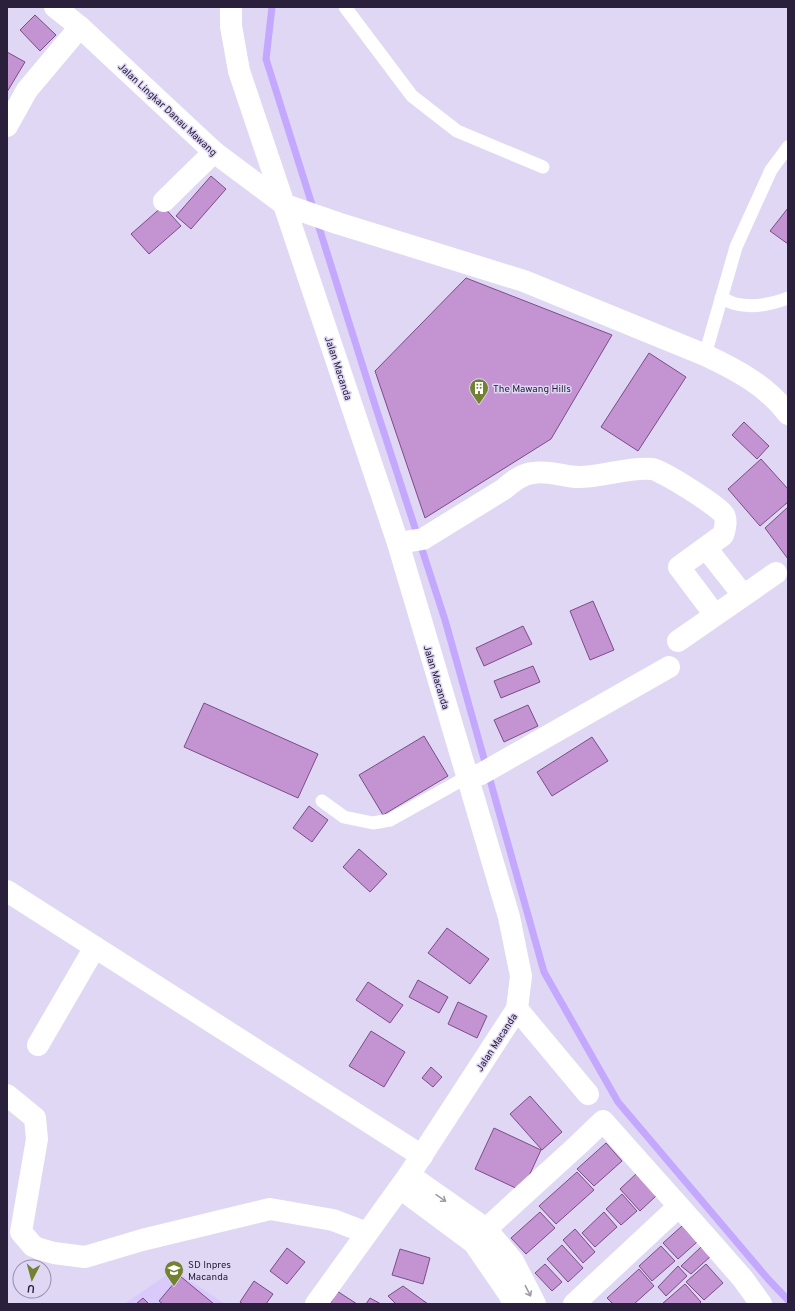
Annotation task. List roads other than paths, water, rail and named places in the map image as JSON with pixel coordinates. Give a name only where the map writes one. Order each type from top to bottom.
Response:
[{"type":"street","name":"Jalan Lingkar Danau Mawang","points":[[55,7],[80,27],[214,152],[294,208],[524,281],[707,349],[759,385],[781,404],[788,414]]},
{"type":"street","name":"Jalan Macanda","points":[[232,7],[231,26],[239,71],[294,208],[409,541],[480,773],[521,976],[517,1009],[405,1181],[316,1304]]},
{"type":"street","points":[[7,126],[27,90],[80,27]]},
{"type":"street","points":[[164,201],[214,152]]},
{"type":"street","points":[[409,541],[504,489],[513,481],[525,474],[535,472],[580,477],[638,469],[654,469],[704,498],[725,516],[725,530],[723,535],[679,567],[715,616]]},
{"type":"street","points":[[706,548],[743,596]]},
{"type":"street","points":[[678,641],[776,573]]},
{"type":"street","points":[[480,773],[669,667]]},
{"type":"street","points":[[7,891],[422,1156]]},
{"type":"street","points":[[38,1045],[95,947]]},
{"type":"street","points":[[517,1009],[588,1094]]},
{"type":"street","points":[[7,1094],[35,1118],[37,1139],[21,1232],[33,1246],[40,1249],[84,1256],[142,1240],[270,1209],[333,1220],[367,1233]]},
{"type":"street","points":[[480,1236],[603,1121],[709,1240],[759,1303]]},
{"type":"street","points":[[405,1181],[512,1261],[535,1304]]},
{"type":"street","points":[[574,1304],[678,1207]]},
{"type":"street","points":[[480,1236],[514,1304]]},
{"type":"lane","points":[[345,7],[412,96],[457,132],[543,167]]},
{"type":"lane","points":[[707,349],[736,247],[771,170],[788,147]]},
{"type":"lane","points":[[721,298],[736,304],[750,305],[763,305],[788,298]]},
{"type":"lane","points":[[322,800],[344,817],[373,823],[390,820],[480,773]]},
{"type":"waterway","points":[[272,7],[266,59],[314,211]]},
{"type":"waterway","points":[[317,221],[445,620],[544,972],[618,1102],[768,1279],[788,1300]]},
{"type":"place","name":"The Mawang Hills","points":[[479,405]]},
{"type":"place","name":"SD Inpres Macanda","points":[[174,1287]]}]
